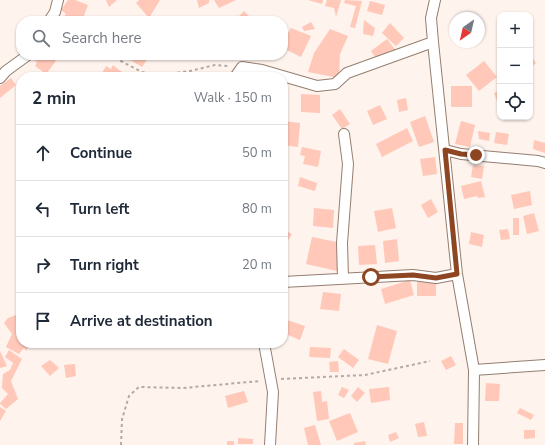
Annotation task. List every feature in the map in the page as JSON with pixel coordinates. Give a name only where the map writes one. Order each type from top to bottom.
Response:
[{"type":"street","points":[[52,16],[58,0]]},
{"type":"street","points":[[435,0],[431,18],[457,274],[474,370],[473,445]]},
{"type":"street","points":[[288,78],[317,86],[335,84],[348,73],[433,42]]},
{"type":"street","points":[[0,78],[22,60]]},
{"type":"street","points":[[239,72],[242,67],[269,72]]},
{"type":"street","points":[[343,278],[342,243],[348,164],[344,134]]},
{"type":"street","points":[[445,150],[461,154],[538,161],[545,163]]},
{"type":"street","points":[[288,282],[413,275],[436,278],[457,274]]},
{"type":"street","points":[[265,348],[273,392],[270,445]]},
{"type":"street","points":[[474,370],[545,365]]},
{"type":"path","points":[[119,60],[142,72]]},
{"type":"path","points":[[182,72],[215,66],[242,67]]},
{"type":"path","points":[[121,445],[122,419],[129,396],[139,387],[183,388],[271,380],[365,375],[430,361]]},
{"type":"building","points":[[68,0],[75,0],[88,5],[84,16],[64,16],[66,14],[61,10]]},
{"type":"building","points":[[106,0],[117,0],[109,7]]},
{"type":"building","points":[[139,0],[160,0],[150,16],[147,16],[136,3]]},
{"type":"building","points":[[197,0],[209,0],[209,3],[199,8]]},
{"type":"building","points":[[214,0],[236,0],[219,8]]},
{"type":"building","points":[[308,0],[323,0],[322,4]]},
{"type":"building","points":[[327,0],[341,0],[336,17],[334,8],[325,6]]},
{"type":"building","points":[[345,0],[362,1],[355,28],[350,27],[356,6],[344,3]]},
{"type":"building","points":[[370,1],[385,5],[382,15],[367,11]]},
{"type":"building","points":[[244,11],[249,16],[239,16]]},
{"type":"building","points":[[364,20],[375,28],[373,36],[363,34]]},
{"type":"building","points":[[311,22],[315,29],[304,31],[302,27]]},
{"type":"building","points":[[390,23],[404,38],[396,46],[382,33]]},
{"type":"building","points":[[291,28],[311,36],[301,57],[288,50],[288,33]]},
{"type":"building","points":[[330,29],[348,36],[340,54],[339,78],[308,72],[314,53]]},
{"type":"building","points":[[387,39],[397,52],[377,60],[371,51]]},
{"type":"building","points":[[533,58],[536,63],[533,66]]},
{"type":"building","points":[[33,60],[56,61],[48,72],[43,72],[35,66],[37,62]]},
{"type":"building","points":[[130,60],[147,60],[142,67]]},
{"type":"building","points":[[484,61],[497,77],[479,91],[466,75]]},
{"type":"building","points":[[113,65],[122,72],[103,72],[106,66],[111,69]]},
{"type":"building","points":[[11,78],[16,85],[0,98],[0,86]]},
{"type":"building","points":[[451,86],[472,86],[472,107],[451,107]]},
{"type":"building","points":[[497,92],[497,101],[494,93]]},
{"type":"building","points":[[301,94],[320,95],[320,113],[301,112]]},
{"type":"building","points":[[406,98],[408,110],[399,112],[397,100]]},
{"type":"building","points":[[380,105],[387,119],[373,125],[367,111]]},
{"type":"building","points":[[340,109],[350,124],[342,129],[332,115]]},
{"type":"building","points":[[425,116],[434,142],[419,147],[410,122]]},
{"type":"building","points":[[461,121],[475,125],[470,147],[455,144]]},
{"type":"building","points":[[288,122],[300,123],[298,147],[288,146]]},
{"type":"building","points":[[407,128],[413,141],[382,157],[376,144]]},
{"type":"building","points":[[478,131],[490,133],[489,141],[479,139]]},
{"type":"building","points":[[496,132],[509,134],[507,145],[494,143]]},
{"type":"building","points":[[534,140],[545,143],[545,153],[533,149]]},
{"type":"building","points":[[302,147],[321,151],[318,167],[303,164],[305,156],[300,155]]},
{"type":"building","points":[[435,157],[437,174],[423,176],[420,159]]},
{"type":"building","points":[[473,165],[484,166],[482,179],[471,177]]},
{"type":"building","points":[[300,177],[317,183],[315,191],[298,186]]},
{"type":"building","points":[[481,181],[485,197],[478,198],[477,196],[464,199],[461,186]]},
{"type":"building","points":[[530,191],[532,205],[514,209],[511,195]]},
{"type":"building","points":[[431,199],[438,212],[428,218],[421,205]]},
{"type":"building","points":[[314,208],[334,210],[333,228],[313,226]]},
{"type":"building","points":[[392,208],[396,228],[378,232],[374,211]]},
{"type":"building","points":[[534,213],[539,231],[527,234],[523,216]]},
{"type":"building","points":[[513,218],[519,218],[519,235],[513,235]]},
{"type":"building","points":[[508,229],[510,239],[501,240],[499,230]]},
{"type":"building","points":[[288,232],[292,234],[288,240]]},
{"type":"building","points":[[471,232],[484,235],[482,247],[469,244]]},
{"type":"building","points":[[312,237],[342,243],[337,271],[306,264]]},
{"type":"building","points":[[397,239],[399,261],[385,263],[383,241]]},
{"type":"building","points":[[375,245],[377,264],[359,265],[358,246]]},
{"type":"building","points":[[410,280],[414,295],[385,304],[381,289]]},
{"type":"building","points":[[436,281],[436,296],[417,296],[417,282]]},
{"type":"building","points":[[323,292],[341,294],[339,311],[320,309]]},
{"type":"building","points":[[16,315],[16,348],[24,348],[19,354],[6,347],[12,334],[4,323],[8,318]]},
{"type":"building","points":[[288,320],[305,326],[300,340],[288,335]]},
{"type":"building","points":[[377,325],[397,331],[388,364],[368,359]]},
{"type":"building","points":[[310,347],[331,348],[330,358],[309,357]]},
{"type":"building","points":[[344,349],[359,360],[353,368],[338,357]]},
{"type":"building","points":[[9,350],[22,359],[11,381],[18,399],[6,409],[0,403],[8,394],[2,388],[3,374],[10,370],[13,363],[5,357]]},
{"type":"building","points":[[0,351],[7,366],[0,368]]},
{"type":"building","points":[[451,356],[456,365],[446,370],[441,361]]},
{"type":"building","points":[[50,360],[59,368],[50,376],[41,366]]},
{"type":"building","points":[[338,361],[339,372],[330,372],[329,362]]},
{"type":"building","points":[[75,364],[76,376],[66,378],[64,365]]},
{"type":"building","points":[[486,383],[500,384],[499,401],[485,401]]},
{"type":"building","points":[[342,387],[349,390],[344,398],[338,395]]},
{"type":"building","points":[[358,387],[365,393],[357,402],[351,396]]},
{"type":"building","points":[[389,387],[390,400],[371,403],[369,389]]},
{"type":"building","points":[[244,391],[248,402],[228,408],[225,396]]},
{"type":"building","points":[[321,391],[322,402],[327,401],[329,419],[317,421],[313,392]]},
{"type":"building","points":[[0,407],[6,411],[0,421]]},
{"type":"building","points":[[520,408],[534,415],[531,420],[517,413]]},
{"type":"building","points":[[350,413],[358,432],[337,441],[329,421]]},
{"type":"building","points":[[424,422],[427,436],[418,437],[415,424]]},
{"type":"building","points":[[455,423],[463,423],[463,444],[454,444]]},
{"type":"building","points":[[315,425],[321,445],[308,445],[304,428]]},
{"type":"building","points":[[524,430],[535,430],[535,438],[524,439]]},
{"type":"building","points":[[396,432],[399,438],[390,442],[388,435]]},
{"type":"building","points":[[238,438],[253,439],[253,444],[238,444]]},
{"type":"building","points":[[227,441],[234,441],[234,445],[227,445]]},
{"type":"building","points":[[365,441],[366,445],[354,445],[354,443]]},
{"type":"route","points":[[371,277],[413,275],[436,278],[457,274],[445,150],[461,154],[476,155]]}]
